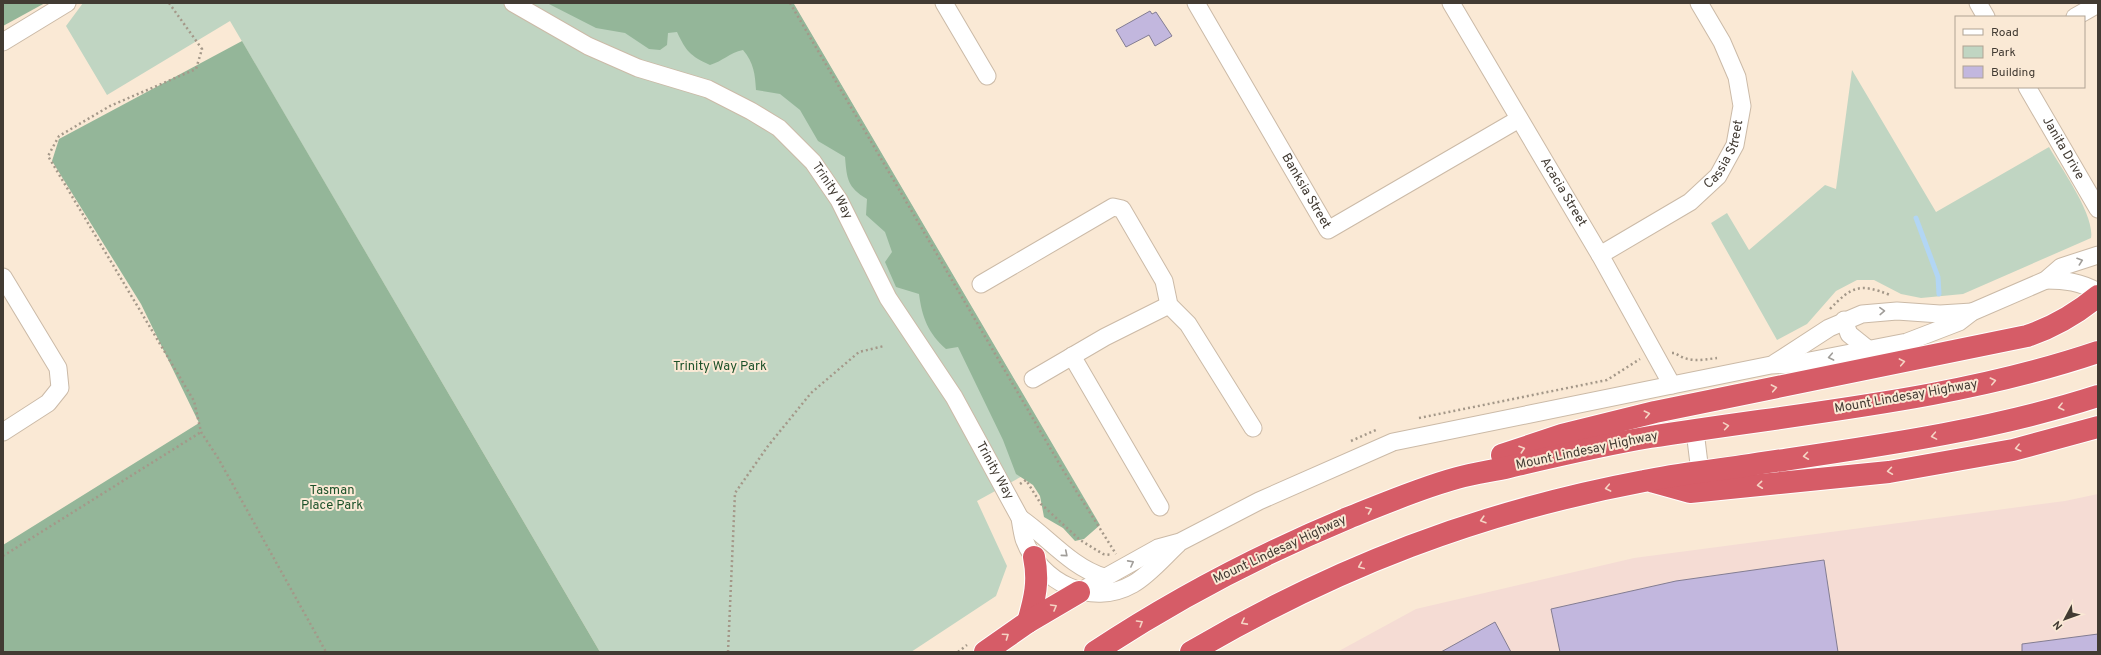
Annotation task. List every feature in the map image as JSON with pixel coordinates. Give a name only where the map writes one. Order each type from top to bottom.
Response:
[{"type":"highway","points":[[1457,478],[1485,461],[1562,435],[1612,422],[2027,336],[2044,331],[2072,316],[2098,296]]},
{"type":"highway","name":"Mount Lindesay Highway","points":[[1101,648],[1187,595],[1270,553],[1377,506],[1457,478],[1588,449],[1695,430],[1919,397],[2035,371],[2098,352]]},
{"type":"highway","points":[[1191,652],[1291,597],[1401,548],[1522,508],[1647,480],[1937,436],[2000,422],[2098,396]]},
{"type":"highway","points":[[1647,480],[1690,492],[1881,472],[2013,450],[2098,427]]},
{"type":"highway","points":[[1028,622],[1033,604],[1038,574],[1034,557]]},
{"type":"highway","points":[[977,648],[1028,622],[1079,592]]},
{"type":"street","points":[[3,42],[67,3]]},
{"type":"street","name":"Trinity Way","points":[[513,3],[588,46],[638,68],[708,89],[738,104],[779,128],[813,162],[839,200],[888,298],[954,397],[1020,518],[1024,538],[1034,557],[1055,580],[1079,592]]},
{"type":"street","points":[[944,3],[987,76]]},
{"type":"street","name":"Banksia Street","points":[[1196,3],[1328,230],[1519,119]]},
{"type":"street","name":"Acacia Street","points":[[1451,3],[1600,255],[1672,384]]},
{"type":"street","name":"Cassia Street","points":[[1600,255],[1690,202],[1718,176],[1735,145],[1742,106],[1737,77],[1722,42],[1699,3]]},
{"type":"street","points":[[1978,3],[1985,16]]},
{"type":"street","points":[[2077,16],[2098,4]]},
{"type":"street","name":"Janita Drive","points":[[2028,88],[2098,209]]},
{"type":"street","points":[[981,284],[1113,207],[1122,209],[1164,281],[1169,305],[1188,324],[1253,428]]},
{"type":"street","points":[[1079,592],[1158,548],[1180,542],[1259,501],[1393,442],[1672,384],[1771,365],[1794,364],[1907,342],[1959,322],[1972,312],[2046,280],[2062,267],[2098,255]]},
{"type":"street","points":[[3,278],[58,368],[60,388],[48,403],[3,432]]},
{"type":"street","points":[[2046,280],[2067,280],[2079,283],[2098,292]]},
{"type":"street","points":[[1033,379],[1072,356],[1169,305]]},
{"type":"street","points":[[1771,365],[1844,320],[1874,312],[1897,310],[1940,314],[1972,312]]},
{"type":"street","points":[[1844,320],[1849,334],[1869,350]]},
{"type":"street","points":[[1072,356],[1160,507]]},
{"type":"street","points":[[1695,430],[1700,472]]},
{"type":"street","name":"Trinity Way","points":[[1020,518],[1074,562],[1094,574],[1104,577]]},
{"type":"street","points":[[1079,592],[1099,594],[1111,593],[1134,584],[1180,542]]},
{"type":"path","points":[[169,3],[202,49],[196,69],[104,109],[59,136],[48,156],[194,401],[201,432],[222,465],[326,652]]},
{"type":"path","points":[[790,3],[1063,470],[1117,555]]},
{"type":"path","points":[[1828,311],[1842,296],[1856,288],[1872,288],[1893,296]]},
{"type":"path","points":[[728,652],[735,494],[768,446],[811,393],[859,352],[884,346]]},
{"type":"path","points":[[1411,420],[1607,380],[1640,359],[1675,353],[1684,359],[1699,361],[1720,357]]},
{"type":"path","points":[[1344,444],[1379,429]]},
{"type":"path","points":[[3,556],[201,432]]},
{"type":"path","points":[[1006,493],[1026,480],[1041,504],[1080,540],[1103,554],[1117,555],[1124,551]]},
{"type":"path","points":[[958,652],[977,648]]},
{"type":"shaded area","points":[[2098,494],[2098,652],[1337,652],[1416,609],[1634,558],[2065,501]]},
{"type":"green space","points":[[3,3],[45,3],[3,26]]},
{"type":"green space","name":"Trinity Way Park","points":[[83,3],[793,3],[1059,456],[977,501],[1007,566],[996,596],[911,652],[600,652],[230,21],[107,95],[66,26]]},
{"type":"green space","points":[[547,3],[794,4],[1100,525],[1084,539],[1075,541],[1063,528],[1044,517],[1040,496],[1033,485],[1016,474],[1003,440],[958,347],[946,349],[930,331],[924,317],[919,294],[896,287],[885,262],[892,252],[885,232],[866,215],[867,199],[860,195],[849,182],[846,171],[845,157],[818,141],[800,110],[780,94],[756,90],[750,59],[743,50],[710,65],[693,56],[689,52],[677,32],[668,33],[667,45],[660,50],[649,49],[625,33],[596,28]]},
{"type":"green space","name":"Tasman Place Park","points":[[242,41],[600,652],[3,652],[3,545],[199,423],[141,304],[52,161],[59,139]]},
{"type":"green space","points":[[1852,70],[1936,212],[2049,147],[2083,205],[2091,228],[2091,238],[1963,294],[1921,298],[1901,294],[1874,280],[1857,280],[1836,291],[1807,324],[1777,340],[1711,223],[1727,213],[1749,250],[1825,185],[1836,189]]},
{"type":"building","points":[[1150,11],[1152,14],[1156,12],[1172,36],[1155,46],[1149,35],[1126,47],[1116,30]]},
{"type":"building","points":[[1824,560],[1838,652],[1560,652],[1551,609],[1676,581]]},
{"type":"building","points":[[1495,622],[1511,652],[1441,652]]},
{"type":"building","points":[[2098,634],[2098,652],[2022,652],[2022,644]]},
{"type":"waterway","points":[[1916,218],[1938,277],[1939,294]]}]
